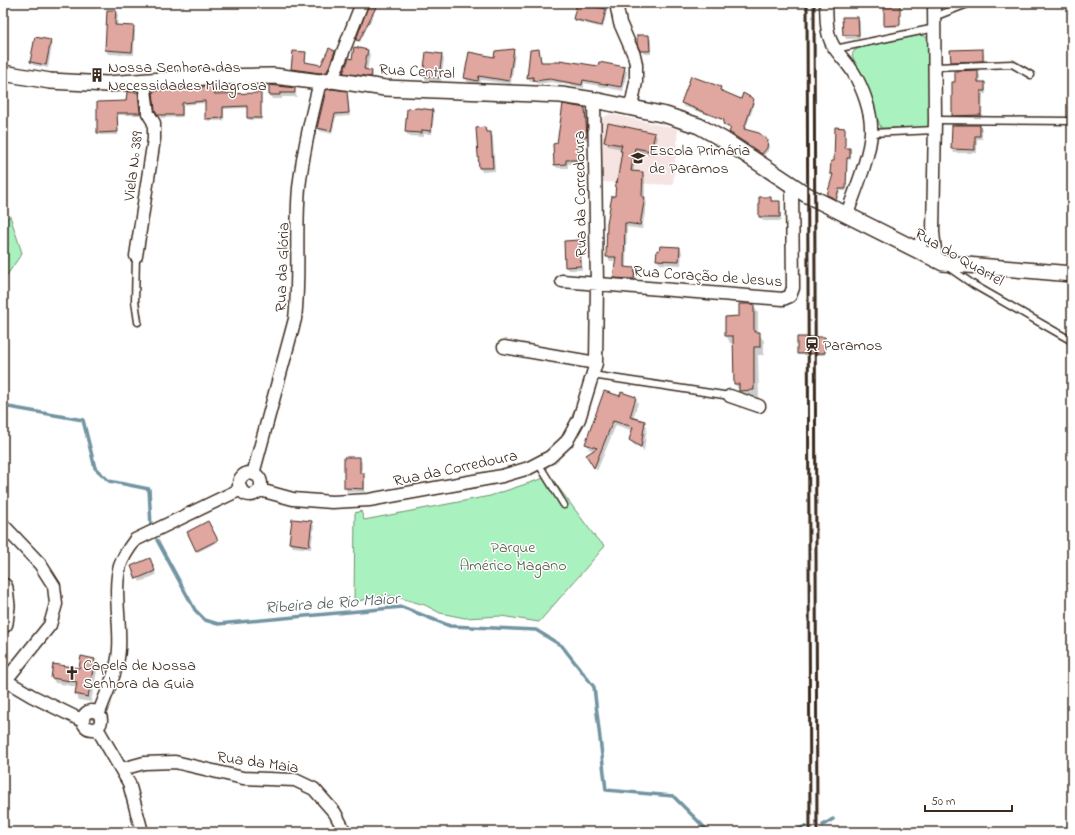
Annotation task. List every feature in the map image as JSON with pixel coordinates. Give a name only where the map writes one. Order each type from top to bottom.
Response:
[{"type":"main road","points":[[3,588],[5,606],[3,623]]},
{"type":"street","name":"Rua da Glória","points":[[253,474],[295,320],[298,298],[299,188],[307,132],[326,81],[362,3]]},
{"type":"street","points":[[616,3],[620,23],[634,55],[636,64],[636,82],[631,107]]},
{"type":"street","points":[[826,3],[827,27],[834,49],[853,71],[859,83],[869,112],[871,133],[865,163],[847,214]]},
{"type":"street","points":[[934,3],[935,125],[933,232],[940,262],[1072,274]]},
{"type":"street","name":"Rua Central","points":[[3,73],[65,82],[107,84],[205,77],[274,76],[386,88],[561,95],[594,100],[684,119],[724,140],[807,195]]},
{"type":"street","name":"Viela Nº 389","points":[[136,256],[154,139],[154,123],[148,113],[144,82]]},
{"type":"street","name":"Rua da Corredoura","points":[[260,490],[293,499],[332,502],[369,500],[502,476],[550,457],[567,441],[580,419],[596,363],[597,284],[594,100]]},
{"type":"street","name":"Rua Coração de Jesus","points":[[562,281],[783,299],[790,296],[794,288],[792,186]]},
{"type":"street","name":"Rua do Quartel","points":[[807,195],[940,262]]},
{"type":"street","points":[[913,249],[933,232]]},
{"type":"street","points":[[504,347],[596,363]]},
{"type":"street","points":[[730,396],[759,406]]},
{"type":"street","points":[[253,474],[260,480],[260,490],[255,494],[249,495],[241,489],[240,482],[243,476],[253,474]]},
{"type":"street","points":[[97,728],[102,721],[99,713],[117,665],[120,650],[118,594],[120,567],[126,551],[135,540],[241,489]]},
{"type":"street","points":[[3,524],[40,564],[54,586],[56,604],[50,625],[4,679],[32,696],[83,721],[88,728],[97,728]]},
{"type":"street","points":[[83,721],[87,712],[93,710],[99,713]]},
{"type":"street","points":[[97,728],[130,783],[142,832]]},
{"type":"street","name":"Rua da Maia","points":[[122,769],[144,763],[175,762],[243,778],[295,780],[314,789],[335,814],[345,832]]},
{"type":"lane","points":[[834,49],[935,22],[970,3]]},
{"type":"lane","points":[[935,67],[1012,64],[1031,75]]},
{"type":"lane","points":[[871,133],[935,125],[1072,121]]},
{"type":"lane","points":[[136,256],[135,301],[138,322]]},
{"type":"lane","name":"Rua do Quartel","points":[[940,262],[974,285],[1072,341]]},
{"type":"lane","points":[[592,375],[730,396]]},
{"type":"lane","points":[[538,463],[564,505]]},
{"type":"shaded area","name":"Escola Primária de Paramos","points":[[610,114],[678,129],[673,185],[603,182],[598,133],[600,123],[604,117]]},
{"type":"green space","points":[[920,35],[929,38],[930,124],[926,128],[881,128],[852,55],[854,51],[859,48]]},
{"type":"green space","points":[[10,216],[22,253],[3,281],[3,221]]},
{"type":"green space","name":"Parque Américo Magano","points":[[550,476],[596,538],[605,546],[539,622],[501,616],[465,618],[440,613],[425,605],[393,596],[381,596],[354,602],[355,513],[361,511],[364,520],[490,496]]},
{"type":"building","points":[[369,3],[378,3],[359,41],[356,40]]},
{"type":"building","points":[[577,3],[606,9],[602,26],[573,19]]},
{"type":"building","points":[[884,5],[900,5],[900,25],[884,26]]},
{"type":"building","points":[[107,10],[116,10],[115,25],[134,26],[132,52],[105,50]]},
{"type":"building","points":[[842,17],[858,17],[859,35],[843,35]]},
{"type":"building","points":[[637,35],[649,35],[650,51],[640,51],[637,44]]},
{"type":"building","points":[[35,37],[51,40],[46,65],[30,62]]},
{"type":"building","points":[[354,47],[368,50],[364,69],[372,71],[371,77],[343,73],[349,58],[352,59]]},
{"type":"building","points":[[329,48],[335,51],[327,72],[320,73],[291,69],[293,51],[306,52],[305,62],[321,65]]},
{"type":"building","points":[[514,49],[509,81],[479,76],[478,81],[464,78],[469,52],[494,57],[495,51]]},
{"type":"building","points":[[539,49],[541,62],[560,62],[560,60],[598,66],[599,62],[625,67],[621,87],[583,80],[582,85],[550,79],[534,81],[533,77],[527,78],[530,50]]},
{"type":"building","points":[[983,49],[983,61],[951,62],[950,50]]},
{"type":"building","points":[[426,52],[442,54],[439,78],[423,76]]},
{"type":"building","points":[[978,70],[978,82],[985,82],[985,91],[981,91],[981,115],[952,116],[952,82],[955,82],[955,71]]},
{"type":"building","points":[[691,76],[721,87],[720,90],[741,99],[743,93],[754,99],[744,129],[759,133],[768,140],[767,148],[762,154],[729,132],[731,128],[723,124],[724,120],[681,103]]},
{"type":"building","points":[[269,85],[295,88],[295,93],[269,95]]},
{"type":"building","points":[[214,86],[214,94],[261,93],[261,118],[247,118],[247,106],[223,107],[223,118],[205,119],[205,101],[182,103],[182,115],[158,115],[155,110],[153,91]]},
{"type":"building","points":[[332,89],[347,91],[349,113],[335,114],[331,131],[317,128],[326,90]]},
{"type":"building","points":[[127,92],[138,92],[140,113],[117,113],[118,132],[97,133],[97,102],[126,101]]},
{"type":"building","points":[[563,104],[585,108],[587,136],[577,137],[578,160],[566,160],[566,164],[554,165],[553,144],[557,143]]},
{"type":"building","points":[[418,108],[433,110],[431,131],[422,130],[422,133],[405,132],[407,109]]},
{"type":"building","points":[[608,123],[655,133],[651,151],[635,148],[631,171],[643,172],[642,197],[645,197],[640,225],[625,223],[624,267],[635,268],[634,279],[613,278],[616,257],[606,257],[607,223],[612,196],[615,196],[622,151],[620,151],[622,145],[604,142]]},
{"type":"building","points":[[952,125],[980,125],[980,136],[975,136],[975,150],[951,149]]},
{"type":"building","points":[[485,127],[486,132],[491,132],[493,168],[479,168],[476,128]]},
{"type":"building","points":[[835,127],[845,128],[845,148],[850,148],[850,158],[847,158],[846,189],[839,189],[836,199],[827,195],[833,174],[830,174],[831,161],[834,161]]},
{"type":"building","points":[[759,197],[771,197],[771,201],[780,201],[780,217],[759,217]]},
{"type":"building","points":[[580,240],[581,266],[565,267],[564,241]]},
{"type":"building","points":[[660,246],[680,247],[679,261],[656,260],[657,250],[659,251]]},
{"type":"building","points":[[739,304],[754,304],[754,332],[760,332],[760,347],[754,347],[754,390],[739,391],[739,384],[734,384],[733,336],[725,336],[725,317],[739,316]]},
{"type":"building","points":[[797,337],[825,337],[825,353],[797,354]]},
{"type":"building","points":[[604,391],[620,396],[621,392],[636,397],[630,417],[645,421],[641,447],[629,440],[633,427],[613,421],[594,468],[586,455],[597,448],[585,444]]},
{"type":"building","points":[[344,457],[360,457],[360,473],[364,473],[364,489],[344,488]]},
{"type":"building","points":[[292,519],[312,521],[309,546],[289,543]]},
{"type":"building","points":[[208,521],[218,540],[196,551],[187,532]]},
{"type":"building","points":[[150,558],[155,571],[136,579],[131,566]]},
{"type":"building","name":"Capela de Nossa Senhora da Guia","points":[[81,656],[95,659],[88,697],[75,694],[77,682],[51,678],[53,664],[79,668]]},
{"type":"waterway","name":"Ribeira de Rio Maior","points":[[3,406],[83,420],[95,468],[109,481],[149,489],[151,526]]},
{"type":"waterway","name":"Ribeira de Rio Maior","points":[[157,540],[195,610],[205,620],[218,624],[402,607],[450,626],[536,630],[562,646],[594,687],[606,790],[673,796],[709,832]]},
{"type":"waterway","points":[[823,825],[833,819]]},
{"type":"waterway","points":[[797,830],[805,826]]},
{"type":"railway","points":[[807,3],[810,832]]},
{"type":"railway","points":[[814,3],[817,832]]},
{"type":"place","name":"Nossa Senhora das Necessidades Milagrosa","points":[[97,75]]},
{"type":"place","name":"Escola Primária de Paramos","points":[[638,158]]},
{"type":"place","name":"Paramos","points":[[812,344]]},
{"type":"place","name":"Capela de Nossa Senhora da Guia","points":[[72,673]]}]
